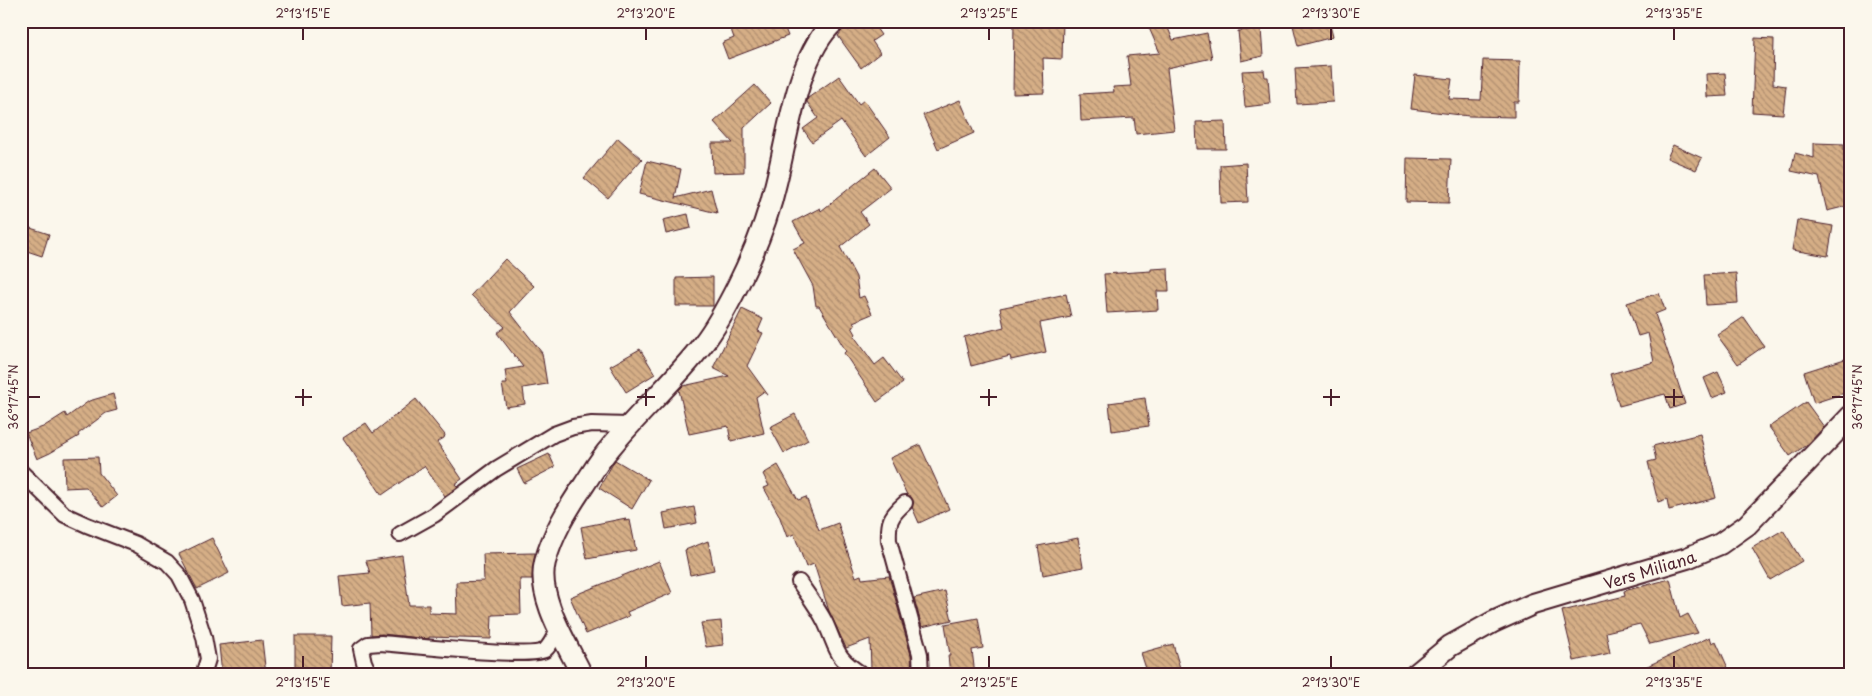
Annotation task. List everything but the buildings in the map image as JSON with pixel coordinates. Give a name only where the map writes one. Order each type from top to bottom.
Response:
[{"type":"main road","points":[[582,675],[547,600],[543,580],[544,565],[553,534],[566,511],[608,449],[704,343],[722,314],[754,250],[771,201],[794,102],[806,66],[823,35],[834,21]]},
{"type":"main road","name":"Vers Miliana","points":[[1415,675],[1450,646],[1492,622],[1533,604],[1686,558],[1720,544],[1747,525],[1851,416]]},
{"type":"street","points":[[400,534],[434,515],[496,469],[554,434],[573,426],[592,424],[630,425]]},
{"type":"street","points":[[21,472],[65,515],[136,544],[167,562],[179,575],[192,600],[204,636],[208,659],[203,675]]},
{"type":"street","points":[[905,503],[894,513],[888,525],[889,541],[920,654],[921,675]]},
{"type":"street","points":[[799,582],[824,621],[838,654],[847,665],[863,675]]},
{"type":"street","points":[[370,675],[361,649],[368,644],[382,643],[475,651],[534,653],[544,651],[559,627]]}]
